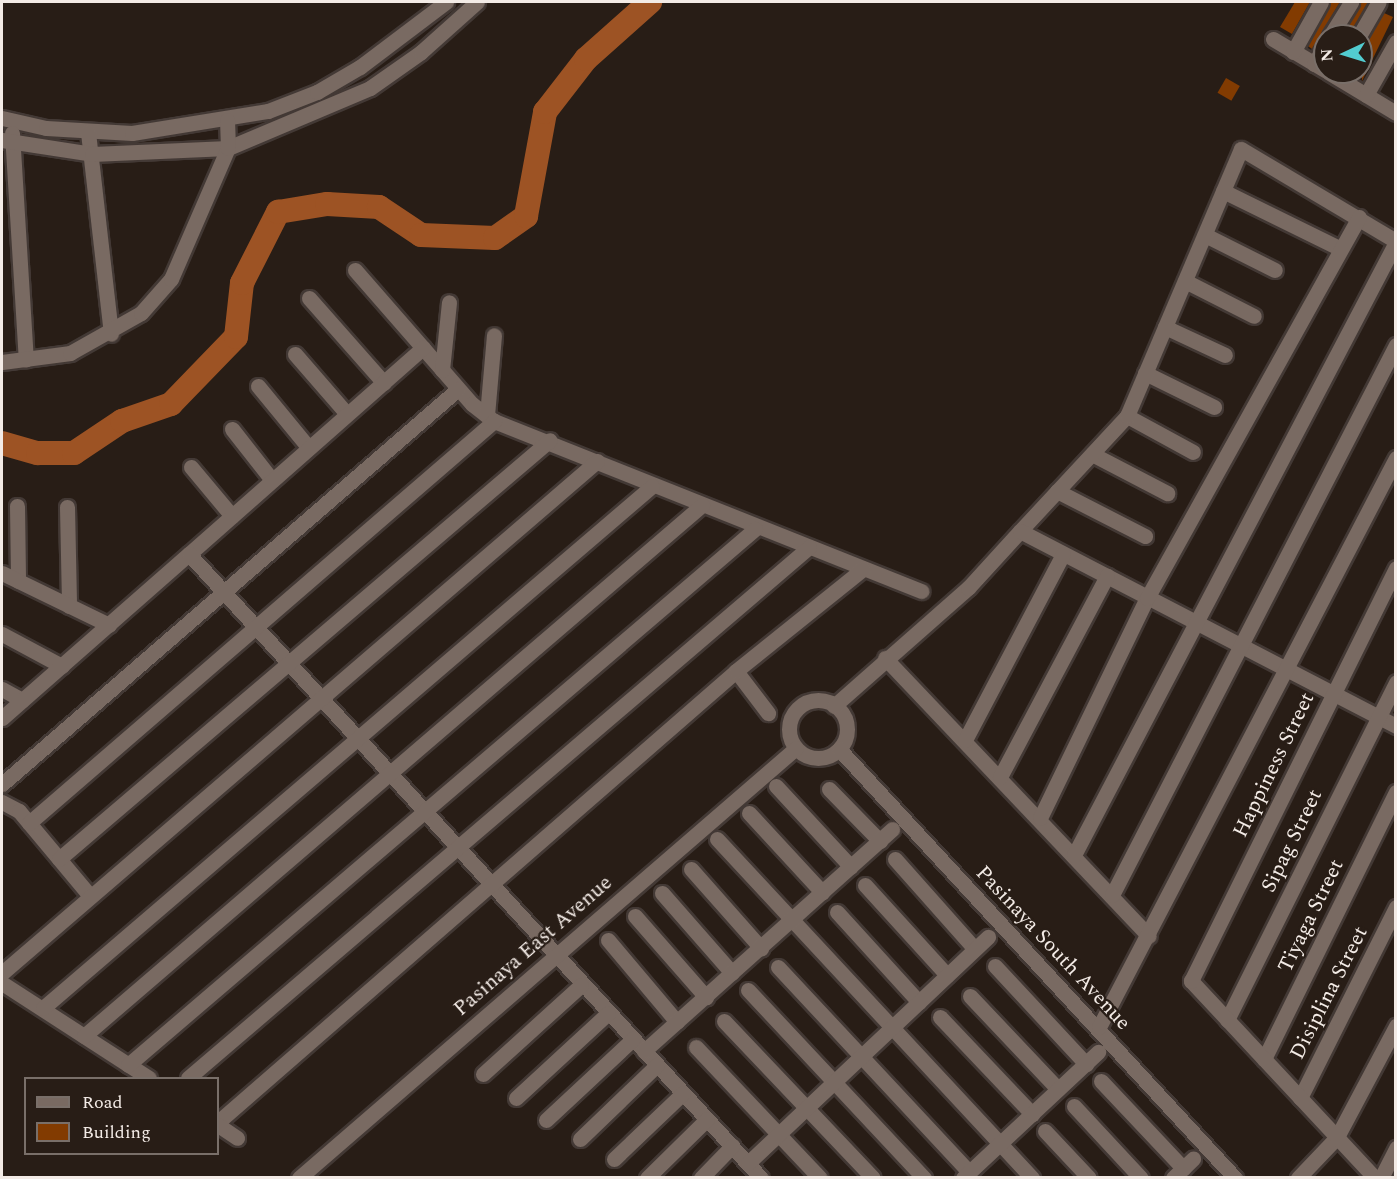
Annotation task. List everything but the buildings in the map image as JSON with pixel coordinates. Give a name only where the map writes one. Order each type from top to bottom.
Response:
[{"type":"street","points":[[26,360],[7,120],[88,132],[132,133],[227,120],[317,92],[418,27],[446,2]]},
{"type":"street","points":[[7,141],[92,154],[228,148],[370,88],[421,52],[477,2]]},
{"type":"street","points":[[1293,52],[1321,2]]},
{"type":"street","points":[[1337,24],[1351,2]]},
{"type":"street","points":[[1366,24],[1379,2]]},
{"type":"street","points":[[1273,39],[1313,63]]},
{"type":"street","points":[[1366,95],[1395,42]]},
{"type":"street","points":[[1349,84],[1395,113]]},
{"type":"street","points":[[2,362],[70,353],[111,334],[141,313],[171,279],[228,148],[227,120]]},
{"type":"street","points":[[88,132],[111,334]]},
{"type":"street","points":[[834,706],[885,658],[968,588],[1127,416],[1241,149],[1359,217],[1395,241],[1074,855]]},
{"type":"street","points":[[1223,191],[1341,249]]},
{"type":"street","points":[[1040,818],[1148,598],[1359,217]]},
{"type":"street","points":[[1205,235],[1275,270]]},
{"type":"street","points":[[356,270],[458,389],[491,418],[550,440],[755,529],[809,547],[921,591]]},
{"type":"street","points":[[1185,281],[1254,316]]},
{"type":"street","points":[[309,297],[384,382]]},
{"type":"street","points":[[442,370],[449,302]]},
{"type":"street","points":[[1166,327],[1225,355]]},
{"type":"street","points":[[29,823],[491,418],[495,335]]},
{"type":"street","points":[[1112,895],[1395,345]]},
{"type":"street","points":[[2,718],[423,348]]},
{"type":"street","points":[[295,354],[347,414]]},
{"type":"street","points":[[1145,373],[1214,407]]},
{"type":"street","points":[[258,386],[309,448]]},
{"type":"street","points":[[2,784],[220,591],[458,389]]},
{"type":"street","points":[[1127,416],[1193,452]]},
{"type":"street","points":[[232,429],[272,480]]},
{"type":"street","points":[[59,859],[284,662],[550,440]]},
{"type":"street","points":[[1092,454],[1167,493]]},
{"type":"street","points":[[1099,1028],[1149,936],[1395,458]]},
{"type":"street","points":[[2,973],[597,461]]},
{"type":"street","points":[[191,467],[232,516]]},
{"type":"street","points":[[43,1008],[652,486]]},
{"type":"street","points":[[1057,491],[1145,536]]},
{"type":"street","points":[[84,1036],[702,505]]},
{"type":"street","points":[[17,506],[18,581]]},
{"type":"street","points":[[67,507],[69,606]]},
{"type":"street","points":[[128,1065],[421,810],[755,529]]},
{"type":"street","points":[[1020,531],[1395,726]]},
{"type":"street","points":[[189,1077],[809,547]]},
{"type":"street","points":[[189,554],[252,628],[758,1176]]},
{"type":"street","points":[[965,740],[1064,554]]},
{"type":"street","name":"Happiness Street","points":[[1227,1020],[1191,981],[1395,568]]},
{"type":"street","points":[[219,1122],[736,671],[863,569]]},
{"type":"street","points":[[2,573],[109,625]]},
{"type":"street","points":[[1000,777],[1107,576]]},
{"type":"street","points":[[2,634],[62,666]]},
{"type":"street","points":[[885,658],[1040,818],[1149,936]]},
{"type":"street","points":[[736,671],[768,712]]},
{"type":"street","name":"Sipag Street","points":[[1227,1020],[1395,682]]},
{"type":"street","points":[[2,689],[22,700]]},
{"type":"street","points":[[813,701],[834,706],[846,723],[839,749],[819,758],[796,748],[789,730],[795,712],[813,701]]},
{"type":"street","name":"Pasinaya East Avenue","points":[[299,1178],[555,954],[796,748]]},
{"type":"street","name":"Pasinaya South Avenue","points":[[839,749],[1099,1028],[1235,1178]]},
{"type":"street","points":[[776,786],[851,867]]},
{"type":"street","points":[[829,789],[880,841]]},
{"type":"street","name":"Tiyaga Street","points":[[1264,1059],[1395,792]]},
{"type":"street","points":[[2,802],[29,823],[90,896]]},
{"type":"street","points":[[750,813],[822,892]]},
{"type":"street","points":[[644,1052],[892,829]]},
{"type":"street","points":[[717,839],[1032,1178]]},
{"type":"street","points":[[894,859],[975,949]]},
{"type":"street","points":[[691,869],[760,948]]},
{"type":"street","points":[[865,885],[947,975]]},
{"type":"street","points":[[662,893],[732,973]]},
{"type":"street","name":"Disiplina Street","points":[[1300,1098],[1395,907]]},
{"type":"street","points":[[837,912],[919,1002]]},
{"type":"street","points":[[635,916],[706,997]]},
{"type":"street","points":[[747,1163],[988,937]]},
{"type":"street","points":[[608,940],[677,1022]]},
{"type":"street","points":[[995,966],[1086,1064]]},
{"type":"street","points":[[778,967],[861,1056],[966,1175],[1098,1052]]},
{"type":"street","points":[[2,983],[147,1077]]},
{"type":"street","points":[[483,1074],[581,985]]},
{"type":"street","points":[[748,990],[924,1178]]},
{"type":"street","points":[[970,996],[1058,1089]]},
{"type":"street","points":[[516,1098],[608,1013]]},
{"type":"street","points":[[940,1017],[1032,1114]]},
{"type":"street","points":[[1227,1020],[1375,1178]]},
{"type":"street","points":[[724,1021],[873,1178]]},
{"type":"street","points":[[1298,1178],[1337,1137],[1395,1026]]},
{"type":"street","points":[[546,1120],[633,1039]]},
{"type":"street","points":[[696,1047],[820,1178]]},
{"type":"street","points":[[580,1139],[657,1065]]},
{"type":"street","points":[[1101,1081],[1183,1168]]},
{"type":"street","points":[[614,1159],[683,1093]]},
{"type":"street","points":[[1074,1106],[1141,1178]]},
{"type":"street","points":[[646,1178],[707,1119]]},
{"type":"street","points":[[219,1124],[237,1138]]},
{"type":"street","points":[[1045,1131],[1089,1178]]},
{"type":"street","points":[[701,1178],[732,1146]]},
{"type":"street","points":[[1381,1178],[1395,1148]]},
{"type":"waterway","points":[[2,443],[38,453],[74,453],[122,421],[171,404],[236,337],[242,283],[278,212],[327,204],[379,207],[421,235],[495,238],[526,216],[545,112],[586,59],[650,2]]}]
